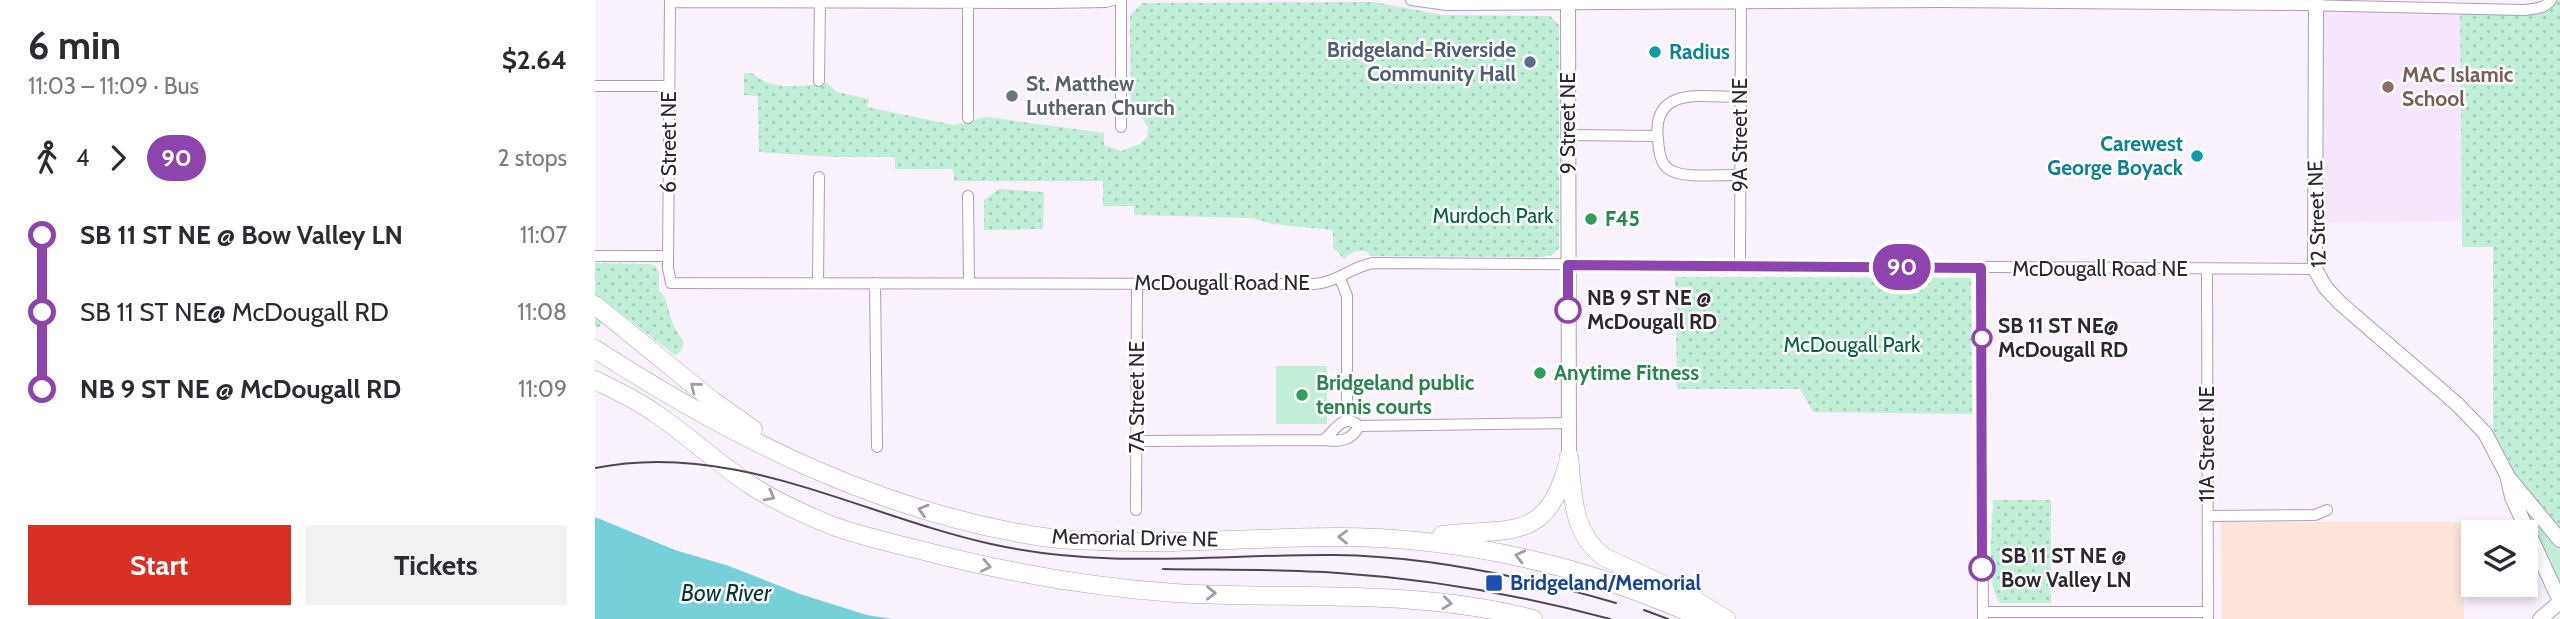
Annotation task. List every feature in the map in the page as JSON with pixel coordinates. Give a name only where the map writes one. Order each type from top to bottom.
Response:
[{"type":"highway","points":[[595,304],[744,424],[834,478]]},
{"type":"highway","name":"Memorial Drive NE","points":[[598,352],[637,377],[766,449],[834,478],[950,519],[1053,539],[1176,542],[1336,537],[1411,539],[1504,552],[1557,565],[1656,597],[1704,619]]},
{"type":"highway","name":"Memorial Drive NE","points":[[597,382],[655,412],[754,487],[803,513],[870,537],[960,561],[1090,586],[1177,593],[1414,599],[1473,606],[1534,619]]},
{"type":"highway","points":[[1411,539],[1468,532],[1499,532],[1524,527],[1543,517],[1553,504],[1569,456]]},
{"type":"highway","points":[[1569,456],[1579,527],[1587,543],[1604,556],[1690,597],[1726,619]]},
{"type":"street","points":[[670,1],[1114,0]]},
{"type":"street","points":[[1121,0],[1121,127]]},
{"type":"street","points":[[1417,0],[1447,5],[1568,2],[1741,5],[2017,1],[2464,4],[2523,10],[2550,2]]},
{"type":"street","name":"6 Street NE","points":[[670,1],[671,283]]},
{"type":"street","points":[[818,81],[820,1]]},
{"type":"street","points":[[968,1],[968,118]]},
{"type":"street","name":"9 Street NE","points":[[1568,2],[1569,456]]},
{"type":"street","name":"12 Street NE","points":[[2316,3],[2315,269],[2340,303],[2475,421],[2493,445],[2507,475],[2512,497],[2560,601]]},
{"type":"street","name":"9A Street NE","points":[[1740,265],[1741,5]]},
{"type":"street","points":[[595,86],[670,86]]},
{"type":"street","points":[[1740,97],[1678,97],[1662,109],[1657,136],[1661,158],[1668,169],[1681,174],[1740,174]]},
{"type":"street","points":[[1569,135],[1657,136]]},
{"type":"street","points":[[818,282],[819,177]]},
{"type":"street","points":[[968,196],[969,283]]},
{"type":"street","points":[[595,256],[669,256]]},
{"type":"street","name":"McDougall Road NE","points":[[671,283],[1314,284],[1340,278],[1361,265],[1373,263],[2315,269]]},
{"type":"street","points":[[1981,268],[1983,616],[2208,615]]},
{"type":"street","name":"11A Street NE","points":[[2207,269],[2208,615]]},
{"type":"street","points":[[1340,278],[1347,296],[1347,419]]},
{"type":"street","points":[[875,283],[877,447]]},
{"type":"street","name":"7A Street NE","points":[[1136,510],[1137,283]]},
{"type":"street","points":[[1347,419],[1359,426],[1569,423]]},
{"type":"street","points":[[1324,440],[1347,419]]},
{"type":"street","points":[[1137,441],[1338,442],[1348,439],[1359,426]]},
{"type":"street","name":"12 Street NE","points":[[2507,475],[2560,540]]},
{"type":"street","points":[[2208,516],[2315,515],[2327,510]]},
{"type":"street","points":[[2540,619],[2560,601]]},
{"type":"shaded area","name":"MAC Islamic School","points":[[2315,6],[2460,8],[2462,221],[2315,223]]},
{"type":"shaded area","points":[[2221,522],[2461,522],[2461,597],[2464,597],[2464,619],[2222,619]]},
{"type":"green space","points":[[2551,0],[2560,0],[2560,530],[2546,510],[2507,475],[2493,445],[2493,247],[2462,247],[2460,8],[2523,10]]},
{"type":"green space","name":"Murdoch Park","points":[[1374,2],[1443,15],[1550,16],[1559,25],[1559,248],[1552,255],[1370,256],[1368,252],[1361,251],[1344,259],[1333,247],[1333,230],[1273,224],[1252,218],[1134,215],[1134,206],[1103,206],[1103,181],[954,181],[953,169],[895,169],[895,157],[834,157],[759,152],[758,96],[744,95],[744,73],[752,73],[769,83],[779,85],[827,83],[837,92],[869,99],[867,107],[954,125],[987,117],[1104,133],[1104,145],[1121,151],[1140,144],[1147,137],[1148,127],[1131,101],[1130,15],[1142,3]]},
{"type":"green space","points":[[999,189],[1044,192],[1043,229],[984,230],[984,200]]},
{"type":"green space","points":[[595,263],[656,266],[659,272],[659,290],[665,298],[673,325],[684,343],[680,352],[675,355],[615,309],[599,327],[595,327]]},
{"type":"green space","name":"McDougall Park","points":[[1675,277],[1971,278],[1972,414],[1813,412],[1800,389],[1677,389]]},
{"type":"green space","name":"Bridgeland public tennis courts","points":[[1276,366],[1327,366],[1327,424],[1276,424]]},
{"type":"green space","points":[[1993,500],[2051,500],[2051,603],[2001,603],[1996,596],[1991,570]]},
{"type":"green space","points":[[2527,511],[2535,520],[2529,520],[2525,512]]},
{"type":"green space","points":[[2538,524],[2560,549],[2560,588],[2538,540]]},
{"type":"water","name":"Bow River","points":[[595,517],[675,550],[729,566],[800,594],[867,615],[892,619],[595,619]]},
{"type":"tram line","points":[[595,468],[647,462],[697,464],[747,472],[942,531],[1035,552],[1120,559],[1291,555],[1406,559],[1512,577],[1616,603]]},
{"type":"tram line","points":[[1163,569],[1272,570],[1407,579],[1509,595],[1610,619]]},
{"type":"tram line","points":[[1644,610],[1668,619]]},
{"type":"bus line","name":"90","points":[[1568,310],[1568,265],[1981,268],[1982,568]]},
{"type":"place","name":"Radius","points":[[1655,52]]},
{"type":"place","name":"Bridgeland-Riverside Community Hall","points":[[1530,62]]},
{"type":"place","name":"MAC Islamic School","points":[[2388,87]]},
{"type":"place","name":"St. Matthew Lutheran Church","points":[[1012,96]]},
{"type":"place","name":"Carewest George Boyack","points":[[2197,156]]},
{"type":"place","name":"F45","points":[[1591,219]]},
{"type":"place","name":"NB 9 ST NE @ McDougall RD","points":[[1568,310]]},
{"type":"place","name":"SB 11 ST NE@ McDougall RD","points":[[1982,338]]},
{"type":"place","name":"Anytime Fitness","points":[[1540,373]]},
{"type":"place","name":"Bridgeland public tennis courts","points":[[1302,395]]},
{"type":"place","name":"SB 11 ST NE @ Bow Valley LN","points":[[1982,568]]},
{"type":"place","name":"Bridgeland/Memorial","points":[[1494,583]]}]
